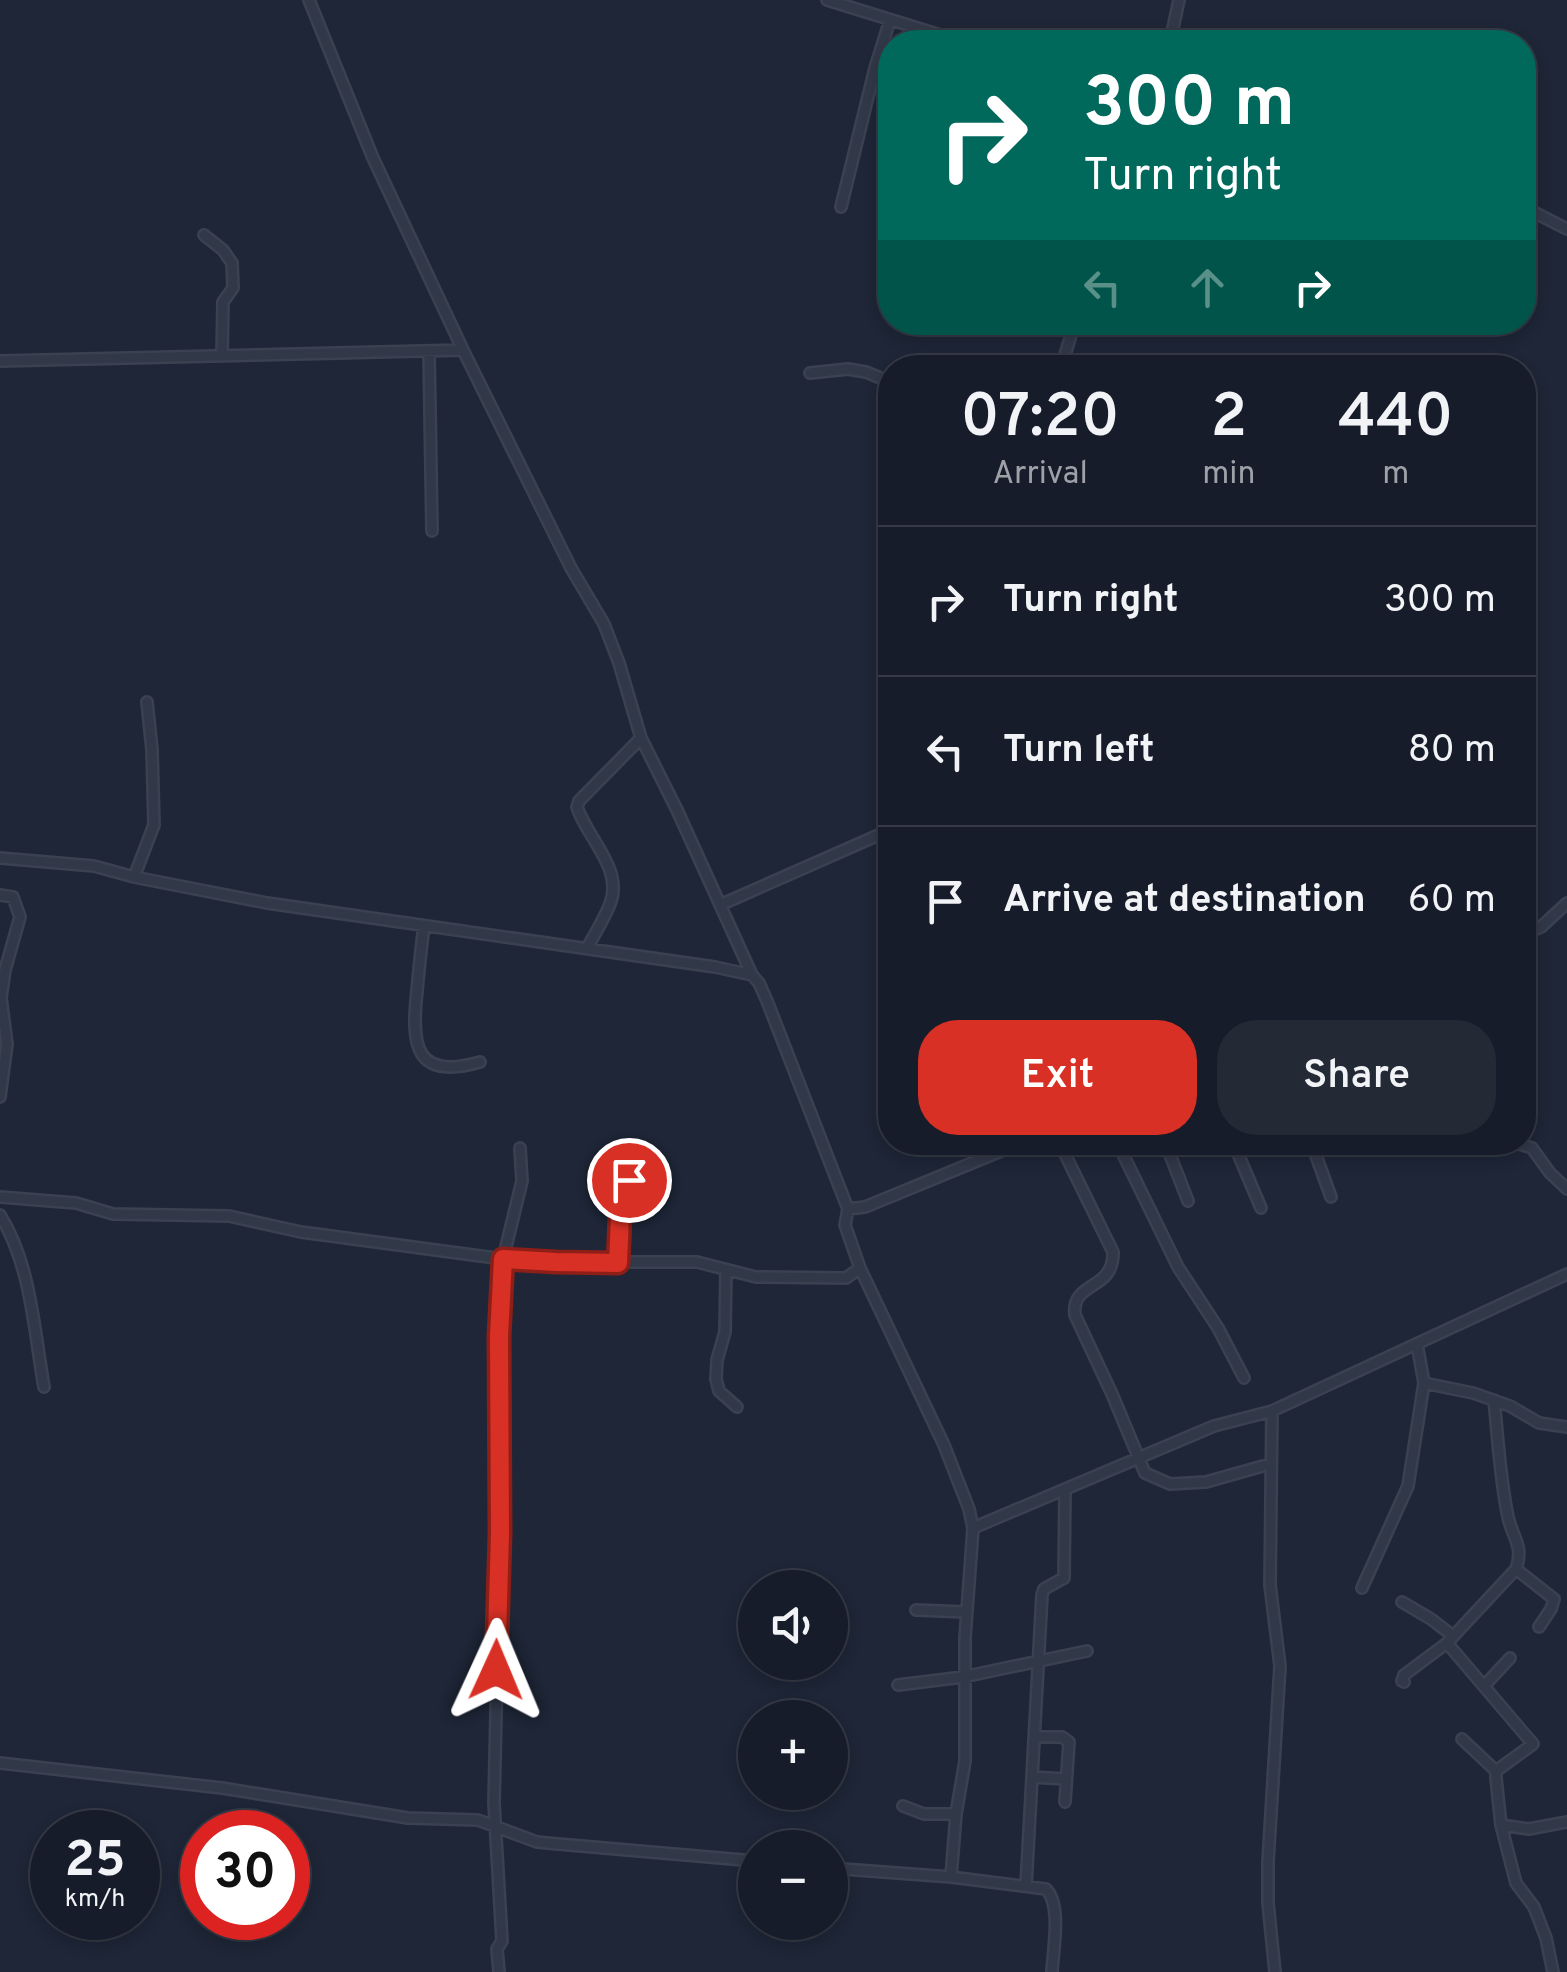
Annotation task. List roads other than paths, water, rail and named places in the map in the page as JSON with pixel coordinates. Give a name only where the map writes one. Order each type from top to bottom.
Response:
[{"type":"street","points":[[309,0],[374,158],[463,350],[570,568],[604,624],[641,738],[767,1000],[848,1209],[845,1225],[860,1268],[944,1445],[969,1510],[973,1528],[963,1677],[965,1761],[956,1814],[952,1877]]},
{"type":"street","points":[[827,0],[923,30]]},
{"type":"street","points":[[1173,30],[1179,0]]},
{"type":"street","points":[[887,30],[890,20]]},
{"type":"street","points":[[841,207],[878,59]]},
{"type":"street","points":[[1536,213],[1567,229]]},
{"type":"street","points":[[204,234],[232,263],[233,288],[223,302],[222,356]]},
{"type":"street","points":[[0,361],[463,350]]},
{"type":"street","points":[[429,352],[432,532]]},
{"type":"street","points":[[810,373],[848,369],[878,377]]},
{"type":"street","points":[[134,877],[154,826],[147,702]]},
{"type":"street","points":[[587,948],[611,903],[613,881],[577,806],[641,738]]},
{"type":"street","points":[[720,905],[878,835]]},
{"type":"street","points":[[0,858],[94,866],[268,903],[715,966],[752,975]]},
{"type":"street","points":[[0,896],[13,897],[20,917],[1,998],[7,1044],[0,1097]]},
{"type":"street","points":[[1536,929],[1567,902]]},
{"type":"street","points":[[424,926],[413,1028],[416,1046],[426,1059],[442,1068],[480,1062]]},
{"type":"street","points":[[500,1972],[498,1949],[502,1940],[494,1804],[500,1534],[499,1336],[503,1259],[522,1181],[520,1148]]},
{"type":"street","points":[[1536,1154],[1567,1189]]},
{"type":"street","points":[[848,1209],[865,1207],[991,1155]]},
{"type":"street","points":[[1065,1155],[1113,1252],[1114,1264],[1106,1277],[1081,1293],[1074,1305],[1074,1315],[1140,1458],[1140,1466],[1144,1472],[1170,1484],[1206,1482],[1270,1464]]},
{"type":"street","points":[[1123,1155],[1178,1267],[1218,1328],[1244,1378]]},
{"type":"street","points":[[1170,1155],[1188,1201]]},
{"type":"street","points":[[1239,1155],[1261,1208]]},
{"type":"street","points":[[1316,1155],[1331,1196]]},
{"type":"street","points":[[618,1263],[623,1198],[636,1164]]},
{"type":"street","points":[[0,1197],[76,1202],[113,1214],[229,1216],[301,1232],[503,1259],[696,1262],[756,1277],[846,1278],[860,1268]]},
{"type":"street","points":[[0,1215],[23,1268],[44,1387]]},
{"type":"street","points":[[726,1270],[726,1332],[716,1379],[719,1392],[737,1407]]},
{"type":"street","points":[[973,1528],[1214,1426],[1272,1411],[1567,1274]]},
{"type":"street","points":[[1362,1588],[1408,1486],[1424,1383],[1417,1344]]},
{"type":"street","points":[[1424,1383],[1494,1400],[1539,1423],[1567,1426]]},
{"type":"street","points":[[1404,1682],[1404,1675],[1450,1640],[1516,1570],[1521,1550],[1509,1519],[1494,1400]]},
{"type":"street","points":[[1272,1411],[1270,1585],[1280,1666],[1268,1862],[1275,1972]]},
{"type":"street","points":[[1026,1886],[1042,1594],[1044,1589],[1061,1582],[1066,1570],[1066,1490]]},
{"type":"street","points":[[1516,1570],[1554,1598],[1539,1627]]},
{"type":"street","points":[[1402,1602],[1431,1619],[1533,1744],[1496,1771]]},
{"type":"street","points":[[916,1610],[966,1612]]},
{"type":"street","points":[[898,1685],[963,1677],[1087,1651]]},
{"type":"street","points":[[1484,1686],[1510,1658]]},
{"type":"street","points":[[1035,1738],[1066,1739],[1069,1746],[1064,1802]]},
{"type":"street","points":[[1462,1739],[1496,1771],[1501,1826],[1516,1883],[1534,1907],[1553,1972]]},
{"type":"street","points":[[0,1763],[222,1788],[408,1818],[478,1820],[548,1843],[738,1860]]},
{"type":"street","points":[[1032,1776],[1066,1779]]},
{"type":"street","points":[[903,1806],[924,1814],[956,1814]]},
{"type":"street","points":[[1501,1826],[1530,1829],[1567,1822]]},
{"type":"street","points":[[848,1869],[1046,1889],[1053,1896],[1056,1910],[1052,1972]]}]
